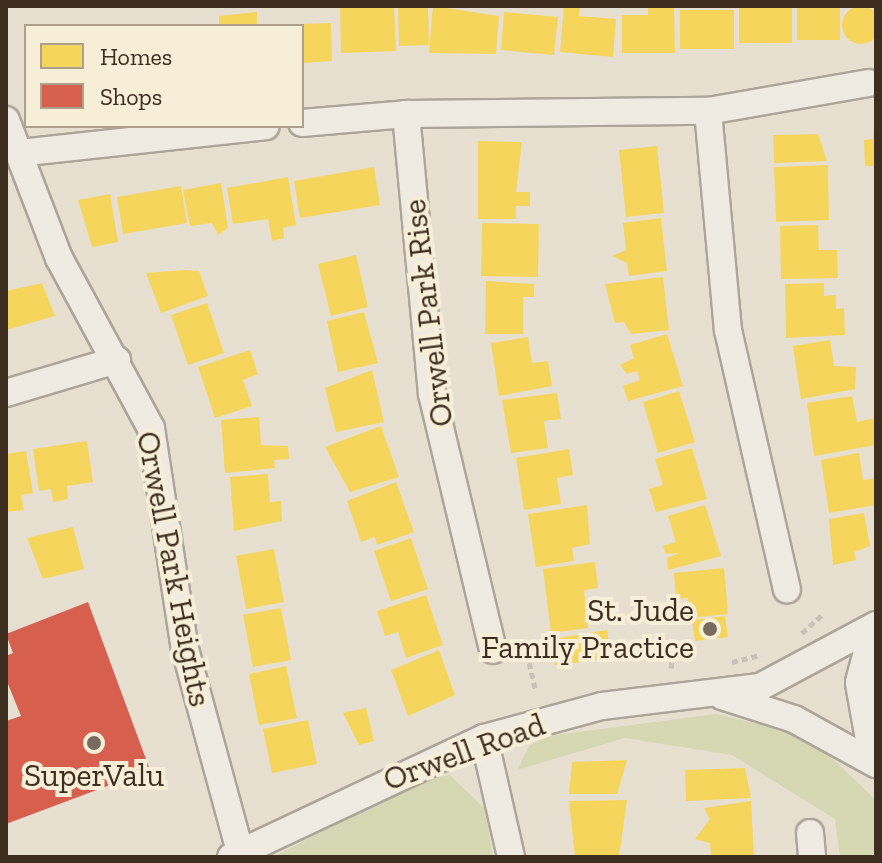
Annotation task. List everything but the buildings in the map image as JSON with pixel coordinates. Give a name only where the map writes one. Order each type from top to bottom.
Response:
[{"type":"street","points":[[304,123],[406,114],[708,111],[869,83]]},
{"type":"street","points":[[708,111],[728,330],[787,589]]},
{"type":"street","name":"Orwell Park Rise","points":[[406,114],[432,394],[493,650]]},
{"type":"street","name":"Orwell Park Heights","points":[[6,120],[59,258],[117,360],[151,428],[185,649],[235,855]]},
{"type":"street","points":[[19,153],[248,128]]},
{"type":"street","points":[[6,393],[117,360]]},
{"type":"street","name":"Orwell Road","points":[[235,855],[484,738],[602,706],[760,687],[876,625]]},
{"type":"street","points":[[876,641],[865,683],[876,744]]},
{"type":"street","name":"Orwell Road","points":[[711,693],[794,719],[876,764]]},
{"type":"street","points":[[484,738],[511,857]]},
{"type":"path","points":[[791,640],[822,615]]},
{"type":"path","points":[[671,668],[674,648],[689,641]]},
{"type":"path","points":[[732,662],[769,652]]},
{"type":"path","points":[[527,653],[535,688]]},
{"type":"green space","points":[[716,714],[797,733],[835,761],[876,800],[876,857],[840,857],[835,819],[732,755],[625,738],[517,770],[529,746],[547,736]]},
{"type":"green space","points":[[450,775],[485,809],[493,857],[273,857],[421,780]]},
{"type":"place","name":"St. Jude Family Practice","points":[[710,629]]},
{"type":"place","name":"SuperValu","points":[[94,743]]}]
